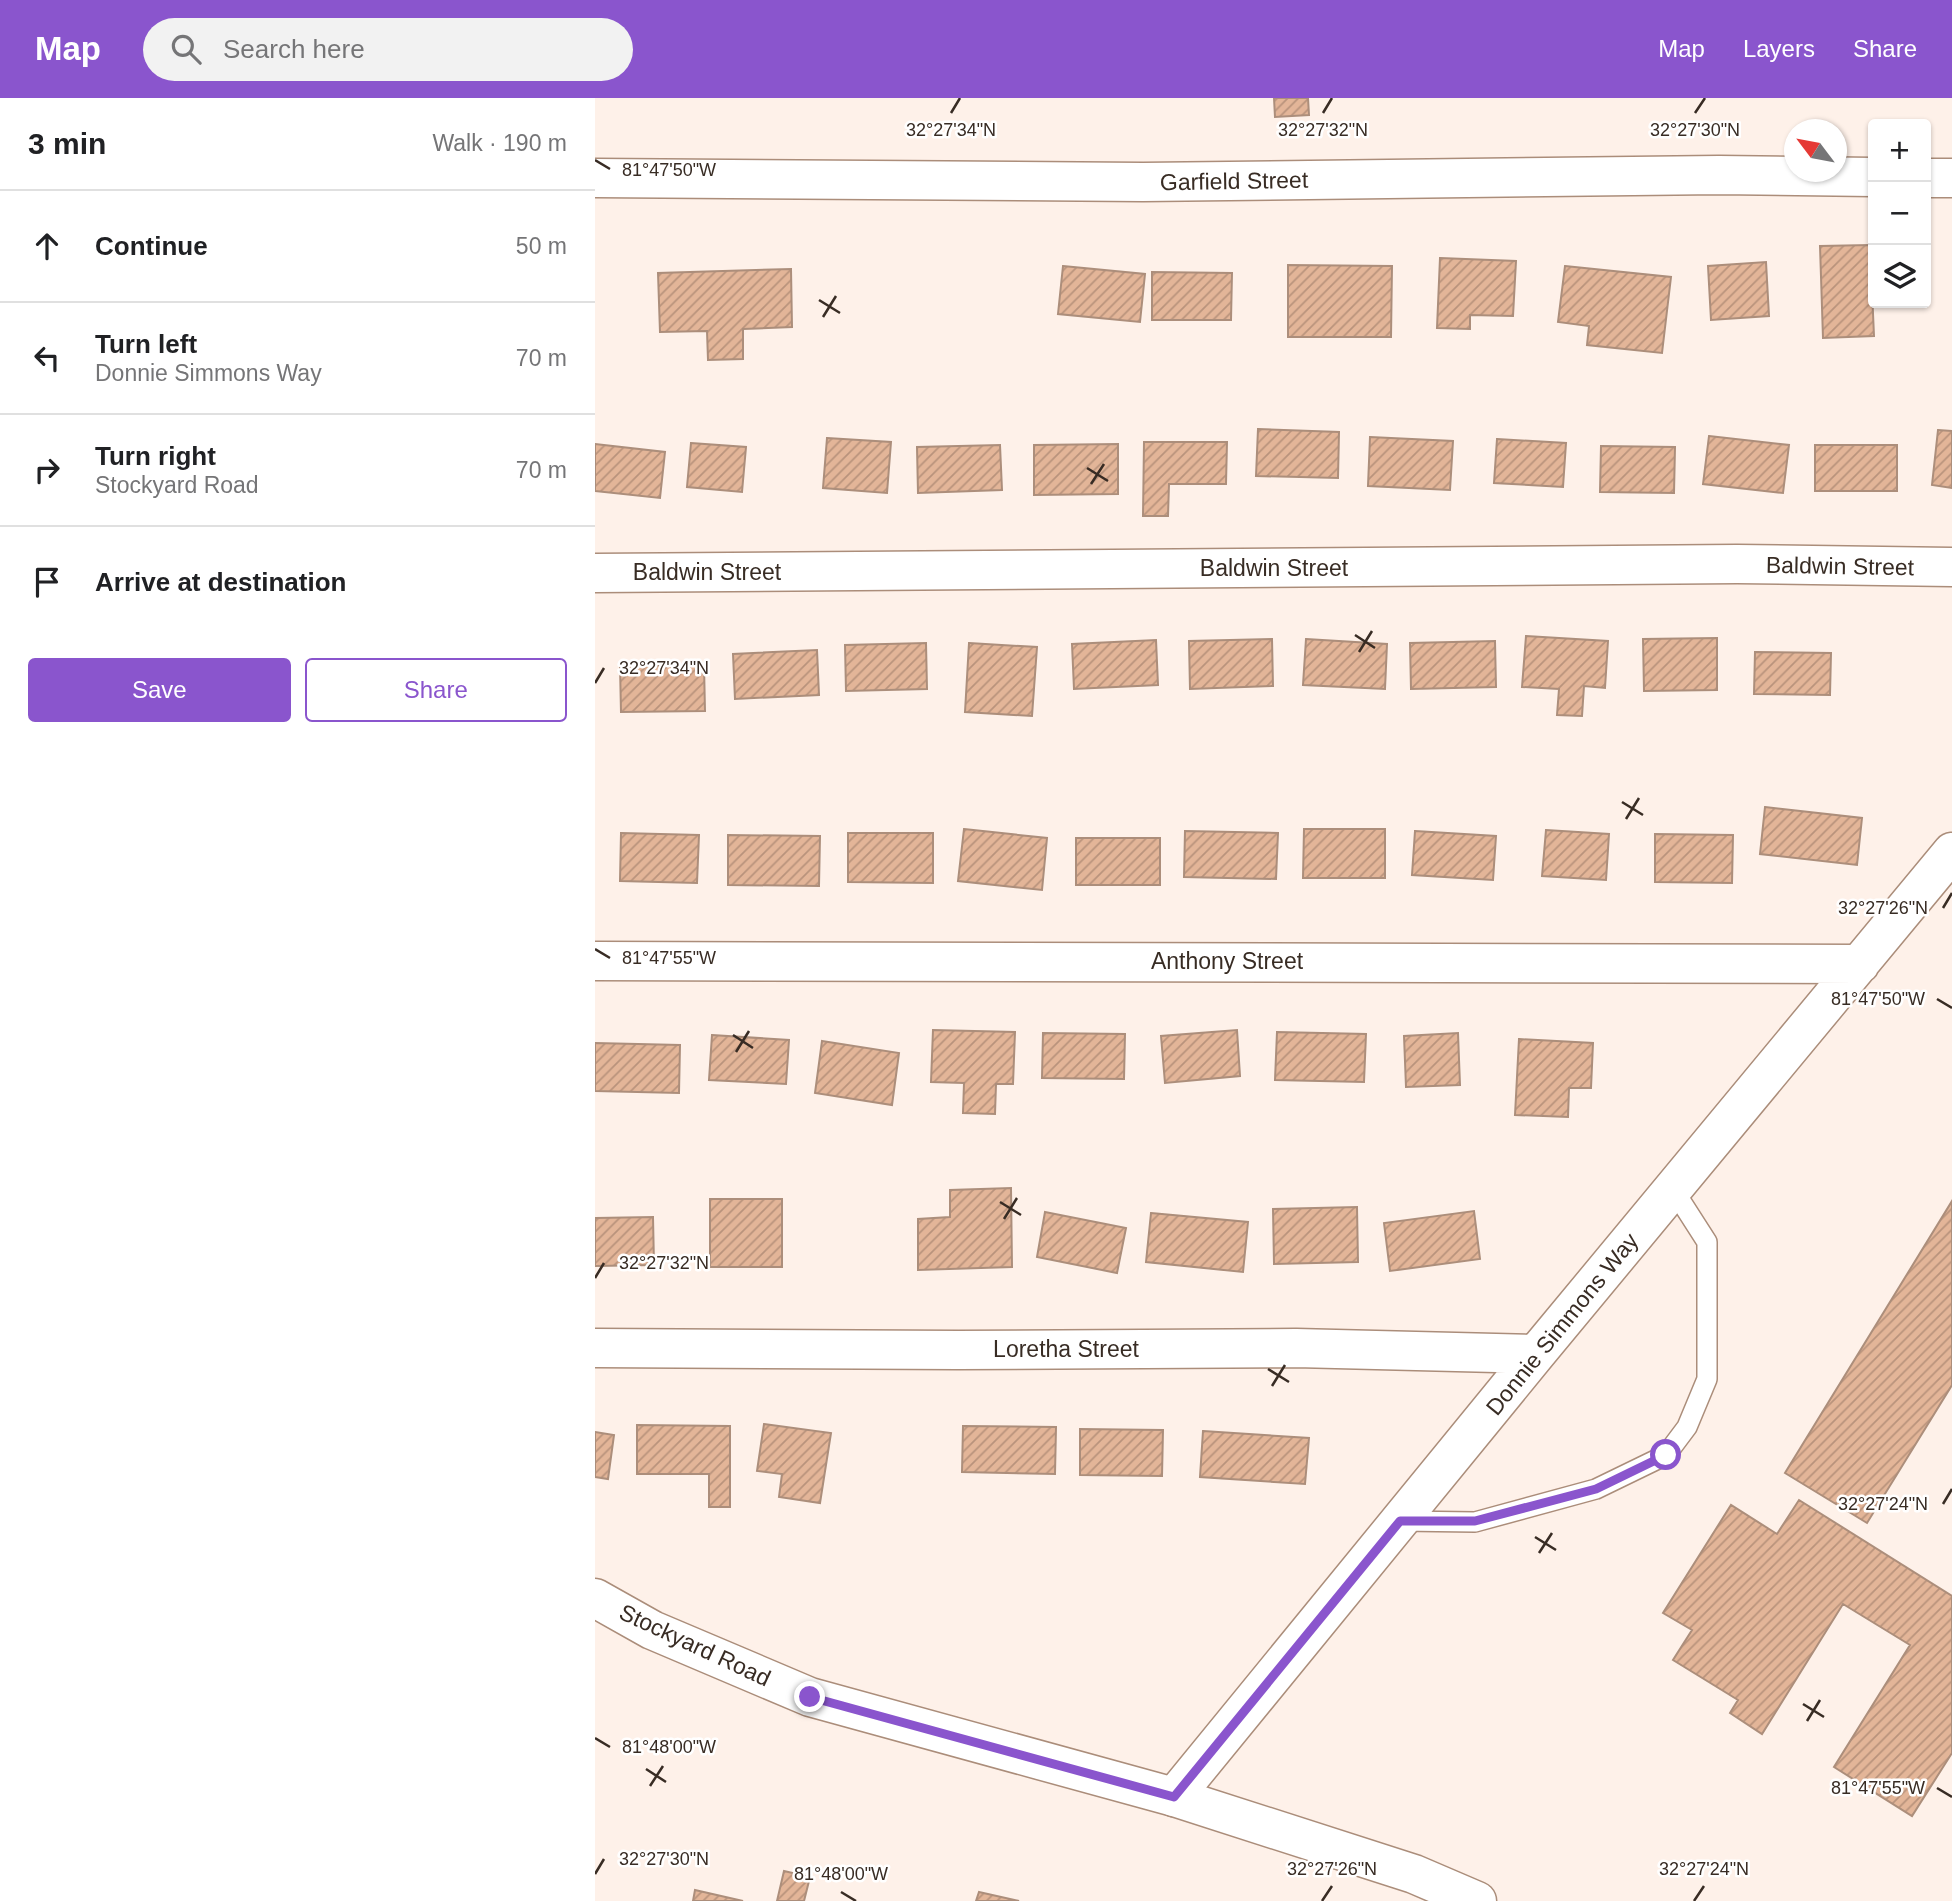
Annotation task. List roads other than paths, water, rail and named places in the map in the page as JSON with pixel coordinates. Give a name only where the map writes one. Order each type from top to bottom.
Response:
[{"type":"street","name":"Garfield Street","points":[[595,178],[1143,182],[1719,175],[1868,177]]},
{"type":"street","points":[[1931,178],[1952,178]]},
{"type":"street","name":"Baldwin Street","points":[[595,573],[1737,564],[1952,567]]},
{"type":"street","name":"Donnie Simmons Way","points":[[1174,1797],[1952,852]]},
{"type":"street","name":"Anthony Street","points":[[595,961],[1860,964]]},
{"type":"street","name":"Loretha Street","points":[[595,1348],[1296,1348],[1537,1354]]},
{"type":"street","name":"Stockyard Road","points":[[595,1598],[652,1630],[810,1697],[1174,1797],[1414,1874],[1477,1901]]},
{"type":"lane","points":[[1400,1521],[1475,1521],[1596,1489],[1666,1455],[1687,1427],[1707,1379],[1707,1242],[1673,1189]]}]
